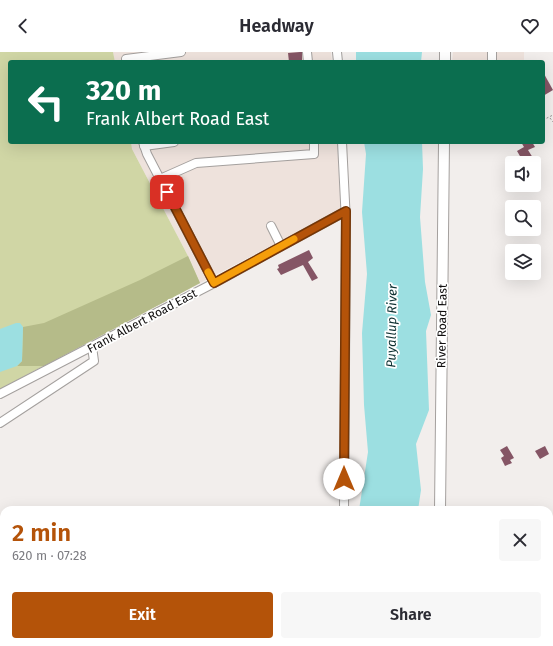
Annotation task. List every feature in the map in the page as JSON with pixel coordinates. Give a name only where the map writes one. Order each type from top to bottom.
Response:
[{"type":"main road","name":"River Road East","points":[[440,506],[444,144]]},
{"type":"street","points":[[125,58],[181,52]]},
{"type":"street","points":[[144,144],[160,179],[214,283]]},
{"type":"street","points":[[160,179],[196,163],[314,154],[314,144]]},
{"type":"street","points":[[342,144],[346,211],[344,506]]},
{"type":"street","name":"Frank Albert Road East","points":[[0,394],[214,283],[346,211]]},
{"type":"street","points":[[271,226],[281,246]]},
{"type":"street","points":[[0,423],[94,361],[92,347]]},
{"type":"path","points":[[545,119],[553,115]]},
{"type":"path","points":[[549,118],[553,122]]},
{"type":"shaded area","points":[[113,52],[331,52],[332,60],[115,60]]},
{"type":"shaded area","points":[[453,52],[524,52],[524,60],[452,60]]},
{"type":"shaded area","points":[[131,144],[337,144],[341,206],[336,212],[200,283],[188,256],[132,149]]},
{"type":"green space","points":[[0,52],[113,52],[115,60],[8,60],[8,144],[131,144],[132,149],[188,256],[200,283],[0,389]]},
{"type":"green space","points":[[188,256],[200,283],[44,366],[17,366],[22,361],[23,327],[44,323],[140,280]]},
{"type":"water","points":[[356,52],[422,52],[421,60],[356,60]]},
{"type":"water","name":"Puyallup River","points":[[364,144],[422,144],[423,169],[420,217],[425,282],[431,315],[426,331],[429,410],[416,444],[421,490],[419,506],[360,506],[368,452],[364,405],[362,333],[367,274],[362,212],[366,154]]},
{"type":"water","points":[[20,323],[23,327],[22,361],[17,366],[0,372],[0,329]]},
{"type":"building","points":[[302,52],[302,60],[289,60],[288,53]]},
{"type":"building","points":[[545,76],[553,90],[545,95]]},
{"type":"building","points":[[522,144],[533,144],[535,147],[528,150],[532,156],[520,156],[517,151],[524,147]]},
{"type":"building","points":[[309,250],[313,258],[308,262],[318,278],[312,281],[303,265],[281,275],[277,269],[279,268],[278,265]]},
{"type":"building","points":[[507,446],[514,458],[510,460],[512,463],[505,466],[501,458],[504,456],[500,450]]},
{"type":"building","points":[[545,446],[549,454],[540,459],[535,451]]},
{"type":"slow traffic","points":[[208,272],[214,283],[294,239]]},
{"type":"route","points":[[167,192],[214,283],[346,211],[344,479]]}]
